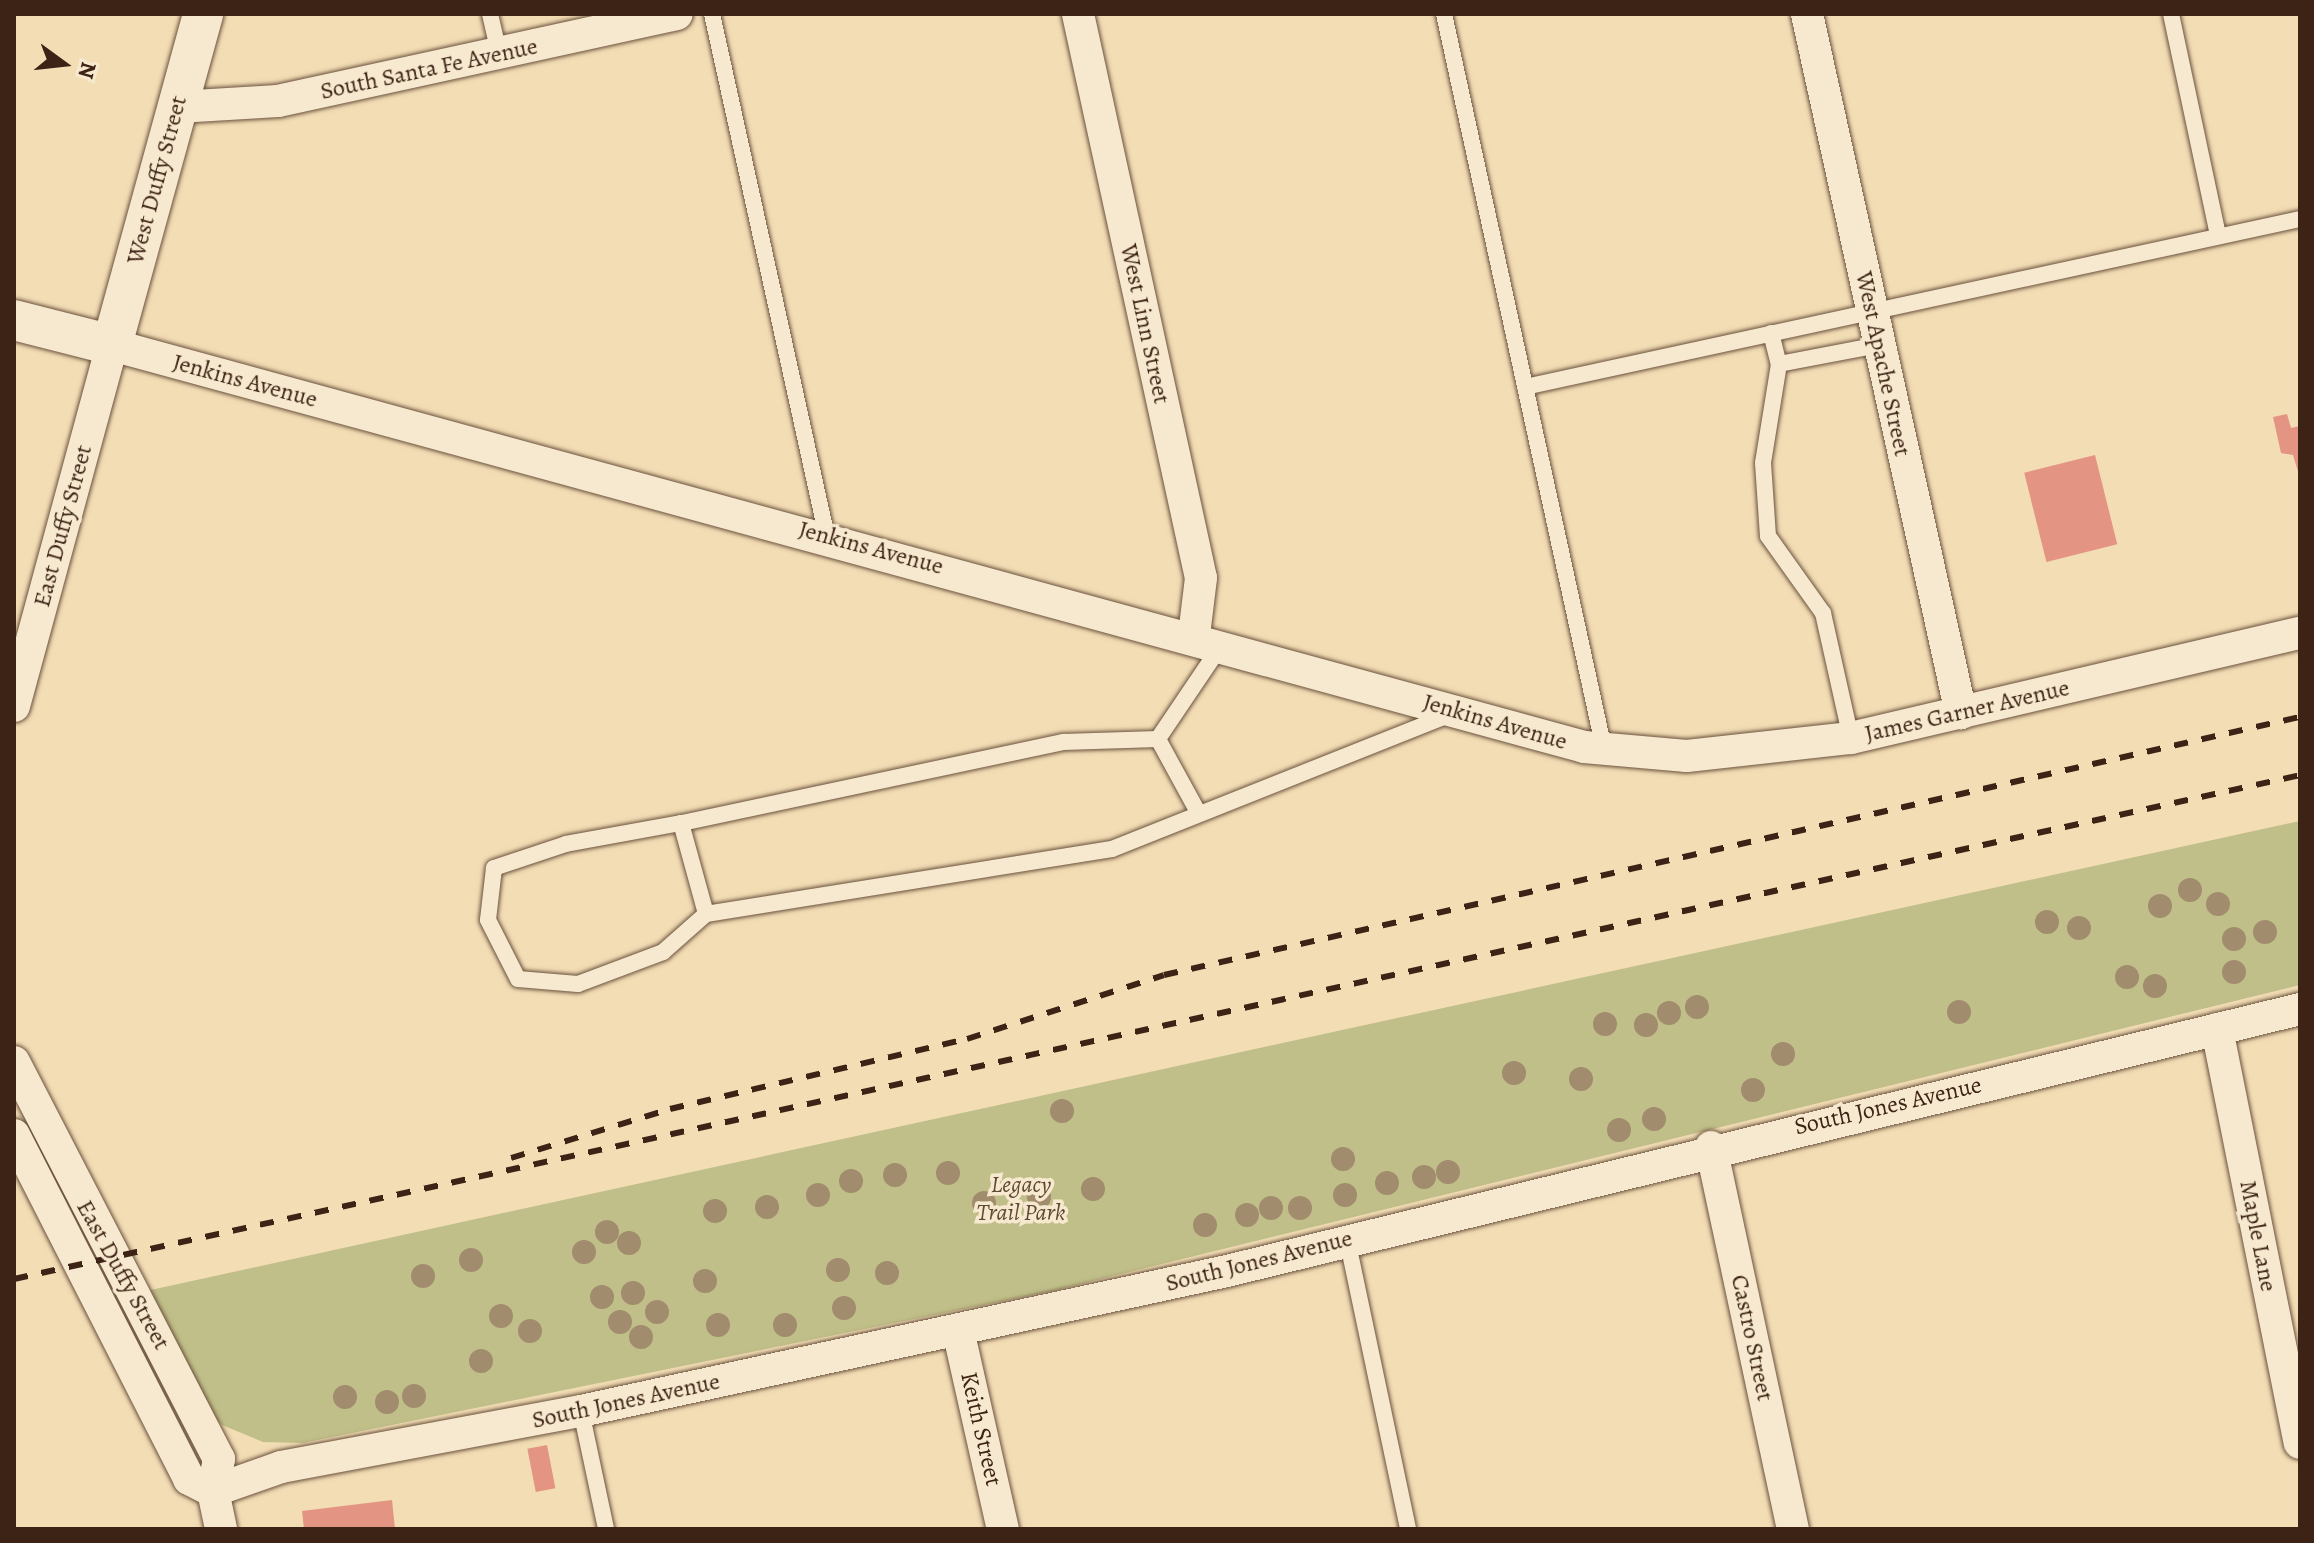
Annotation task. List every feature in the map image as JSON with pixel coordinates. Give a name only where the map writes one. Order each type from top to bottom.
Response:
[{"type":"street","name":"West Duffy Street","points":[[112,345],[203,14]]},
{"type":"street","name":"South Santa Fe Avenue","points":[[178,107],[278,101],[677,14]]},
{"type":"street","name":"West Linn Street","points":[[1078,14],[1201,578],[1208,639]]},
{"type":"street","name":"West Apache Street","points":[[1807,14],[1961,713]]},
{"type":"street","points":[[14,320],[112,345]]},
{"type":"street","name":"Jenkins Avenue","points":[[112,345],[1208,639],[1457,711],[1617,750]]},
{"type":"street","name":"East Duffy Street","points":[[17,687],[112,345]]},
{"type":"street","name":"James Garner Avenue","points":[[1617,750],[1756,752],[1851,738],[2300,633]]},
{"type":"street","name":"South Jones Avenue","points":[[213,1491],[281,1467],[581,1411],[958,1330],[1347,1239],[1711,1147],[2300,1009]]},
{"type":"street","name":"Maple Lane","points":[[2217,1029],[2300,1443]]},
{"type":"street","name":"East Duffy Street","points":[[14,1062],[219,1459],[213,1491],[221,1529]]},
{"type":"street","name":"East Duffy Street","points":[[14,1135],[189,1479],[213,1491]]},
{"type":"street","name":"Castro Street","points":[[1711,1147],[1793,1529]]},
{"type":"street","name":"Keith Street","points":[[958,1330],[1003,1529]]},
{"type":"lane","points":[[490,14],[499,53]]},
{"type":"lane","points":[[712,14],[827,537]]},
{"type":"lane","points":[[1444,14],[1525,387],[1617,750]]},
{"type":"lane","points":[[2171,14],[2218,236]]},
{"type":"lane","points":[[1525,387],[2300,219]]},
{"type":"lane","points":[[1771,333],[1779,364],[1766,440],[1768,536],[1823,613],[1851,738]]},
{"type":"lane","points":[[1779,364],[1879,345]]},
{"type":"lane","points":[[1158,739],[1208,639]]},
{"type":"lane","points":[[1158,739],[1063,742],[681,823],[566,844],[494,868],[488,920],[518,979],[578,984],[663,952],[706,914],[1112,849],[1457,711]]},
{"type":"lane","points":[[1158,739],[1199,814]]},
{"type":"lane","points":[[681,823],[706,914]]},
{"type":"lane","points":[[1347,1239],[1408,1529]]},
{"type":"lane","points":[[581,1411],[606,1529]]},
{"type":"green space","name":"Legacy Trail Park","points":[[2300,821],[2300,985],[1052,1291],[303,1443],[263,1442],[222,1425],[201,1404],[146,1291]]},
{"type":"building","points":[[2287,414],[2291,428],[2300,426],[2300,478],[2293,455],[2281,453],[2273,417]]},
{"type":"building","points":[[2095,455],[2117,544],[2046,562],[2024,473]]},
{"type":"building","points":[[547,1445],[555,1488],[536,1492],[527,1449]]},
{"type":"building","points":[[392,1500],[395,1529],[304,1529],[302,1511]]},
{"type":"railway","points":[[511,1158],[670,1109],[967,1039],[1164,975],[2300,717]]},
{"type":"railway","points":[[14,1279],[2300,775]]}]
